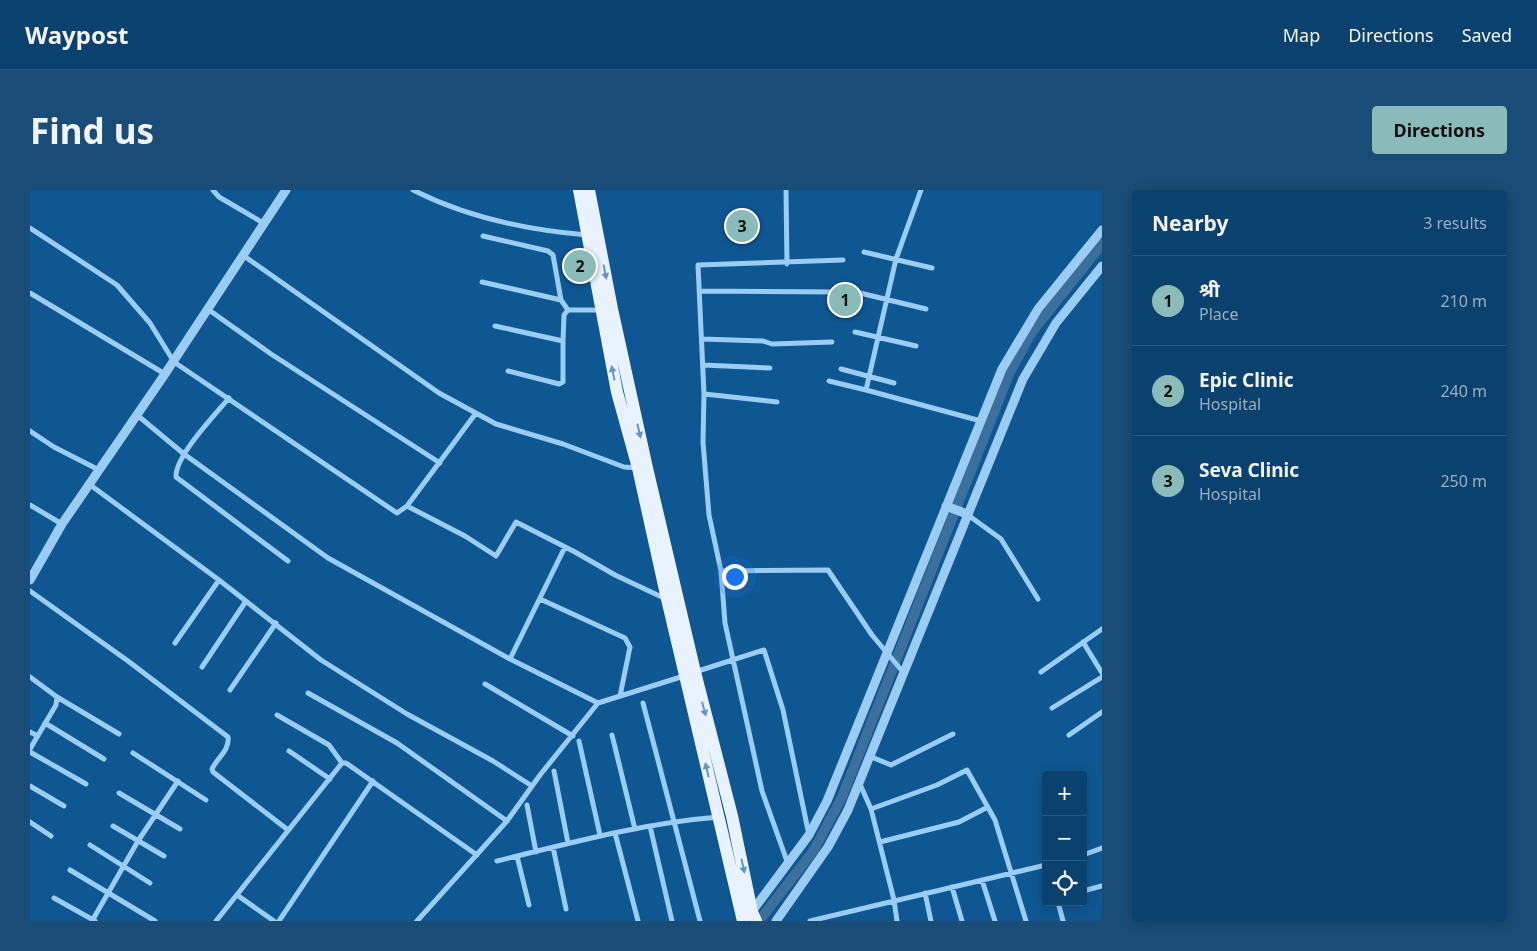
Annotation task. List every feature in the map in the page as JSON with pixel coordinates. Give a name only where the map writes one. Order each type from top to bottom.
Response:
[{"type":"main road","points":[[579,190],[592,236],[606,309],[672,601],[690,674],[732,816],[751,918]]},
{"type":"main road","points":[[589,190],[592,236]]},
{"type":"main road","points":[[690,674],[718,817],[751,918]]},
{"type":"street","points":[[213,190],[219,198],[265,224]]},
{"type":"street","points":[[30,580],[62,524],[209,310],[286,190]]},
{"type":"street","points":[[413,190],[460,212],[549,232],[592,236]]},
{"type":"street","points":[[786,190],[787,264]]},
{"type":"street","points":[[866,390],[896,259],[920,190]]},
{"type":"street","points":[[30,228],[117,285],[150,323],[174,362],[397,513],[407,506],[476,413]]},
{"type":"street","points":[[751,918],[809,835],[827,801],[1002,369],[1017,340],[1038,309],[1102,230]]},
{"type":"street","points":[[483,236],[548,251],[553,255],[560,300],[568,310]]},
{"type":"street","points":[[864,252],[932,268]]},
{"type":"street","points":[[244,256],[439,393],[496,424],[563,444],[624,467],[643,468]]},
{"type":"street","points":[[788,865],[762,791],[724,623],[721,570],[709,515],[704,442],[703,365],[699,300],[701,291],[698,265],[787,264],[843,260]]},
{"type":"street","points":[[776,921],[828,847],[848,810],[1023,379],[1037,352],[1056,323],[1102,266]]},
{"type":"street","points":[[482,282],[560,300]]},
{"type":"street","points":[[701,291],[840,292]]},
{"type":"street","points":[[30,293],[166,374]]},
{"type":"street","points":[[860,293],[926,309]]},
{"type":"street","points":[[508,370],[559,384],[563,382],[564,315],[568,310],[606,309]]},
{"type":"street","points":[[209,310],[271,354],[440,463]]},
{"type":"street","points":[[495,326],[563,341]]},
{"type":"street","points":[[856,332],[916,346]]},
{"type":"street","points":[[702,339],[772,344],[832,342]]},
{"type":"street","points":[[703,365],[770,368]]},
{"type":"street","points":[[841,369],[894,383]]},
{"type":"street","points":[[829,381],[982,421]]},
{"type":"street","points":[[704,394],[777,402]]},
{"type":"street","points":[[229,398],[184,454],[176,471],[177,480],[288,561]]},
{"type":"street","points":[[137,415],[184,454],[328,558],[510,660],[598,703]]},
{"type":"street","points":[[30,431],[99,470]]},
{"type":"street","points":[[89,484],[276,623],[321,660],[407,714],[493,761],[532,786]]},
{"type":"street","points":[[30,505],[62,524]]},
{"type":"street","points":[[407,506],[465,536],[496,556],[516,522],[615,575],[672,601]]},
{"type":"street","points":[[947,506],[967,514],[1001,539],[1038,599]]},
{"type":"street","points":[[510,660],[565,547]]},
{"type":"street","points":[[721,570],[828,570],[872,635],[903,672]]},
{"type":"street","points":[[175,643],[219,580]]},
{"type":"street","points":[[30,591],[228,737],[227,747],[212,768],[214,772],[288,830]]},
{"type":"street","points":[[540,600],[625,638],[630,647],[620,696]]},
{"type":"street","points":[[202,667],[246,601]]},
{"type":"street","points":[[230,690],[276,623]]},
{"type":"street","points":[[1040,672],[1102,629]]},
{"type":"street","points":[[1083,642],[1102,673]]},
{"type":"street","points":[[417,921],[507,821],[532,786],[598,703],[764,650],[783,710],[809,835]]},
{"type":"street","points":[[30,677],[57,698],[119,734]]},
{"type":"street","points":[[1052,708],[1102,677]]},
{"type":"street","points":[[486,684],[573,736]]},
{"type":"street","points":[[308,693],[397,743],[507,821]]},
{"type":"street","points":[[57,698],[56,705],[30,750],[86,784]]},
{"type":"street","points":[[643,703],[700,921]]},
{"type":"street","points":[[1068,735],[1102,712]]},
{"type":"street","points":[[277,715],[329,745],[342,763],[346,763],[373,781],[477,855]]},
{"type":"street","points":[[45,723],[104,759]]},
{"type":"street","points":[[30,732],[38,736]]},
{"type":"street","points":[[612,734],[635,829]]},
{"type":"street","points":[[869,756],[891,765],[953,734]]},
{"type":"street","points":[[580,741],[600,835]]},
{"type":"street","points":[[289,751],[330,779]]},
{"type":"street","points":[[133,753],[206,800]]},
{"type":"street","points":[[216,921],[342,763]]},
{"type":"street","points":[[871,809],[937,785],[967,770],[986,808],[995,820],[1026,921]]},
{"type":"street","points":[[554,771],[568,843]]},
{"type":"street","points":[[54,898],[94,921],[138,841],[178,781]]},
{"type":"street","points":[[279,921],[373,781]]},
{"type":"street","points":[[859,782],[871,809],[894,900],[897,921]]},
{"type":"street","points":[[30,786],[64,806]]},
{"type":"street","points":[[120,793],[180,829]]},
{"type":"street","points":[[527,805],[536,852]]},
{"type":"street","points":[[880,842],[959,822],[986,808]]},
{"type":"street","points":[[497,862],[600,835],[674,820],[732,816]]},
{"type":"street","points":[[30,822],[51,836]]},
{"type":"street","points":[[113,826],[164,856]]},
{"type":"street","points":[[650,826],[672,921]]},
{"type":"street","points":[[615,833],[638,921]]},
{"type":"street","points":[[90,845],[150,883]]},
{"type":"street","points":[[553,847],[566,910]]},
{"type":"street","points":[[1087,854],[1102,848]]},
{"type":"street","points":[[517,856],[529,904]]},
{"type":"street","points":[[810,921],[1042,866]]},
{"type":"street","points":[[70,870],[155,921]]},
{"type":"street","points":[[982,880],[995,921]]},
{"type":"street","points":[[1087,890],[1102,886]]},
{"type":"street","points":[[952,887],[962,921]]},
{"type":"street","points":[[925,893],[931,921]]},
{"type":"street","points":[[237,895],[274,921]]},
{"type":"street","points":[[1059,906],[1063,921]]},
{"type":"waterway","points":[[759,921],[814,850],[842,797],[1010,372],[1032,332],[1102,244]]},
{"type":"place","name":"Seva Clinic","points":[[742,226]]},
{"type":"place","name":"Epic Clinic","points":[[580,266]]},
{"type":"place","name":"श्री","points":[[845,300]]}]
